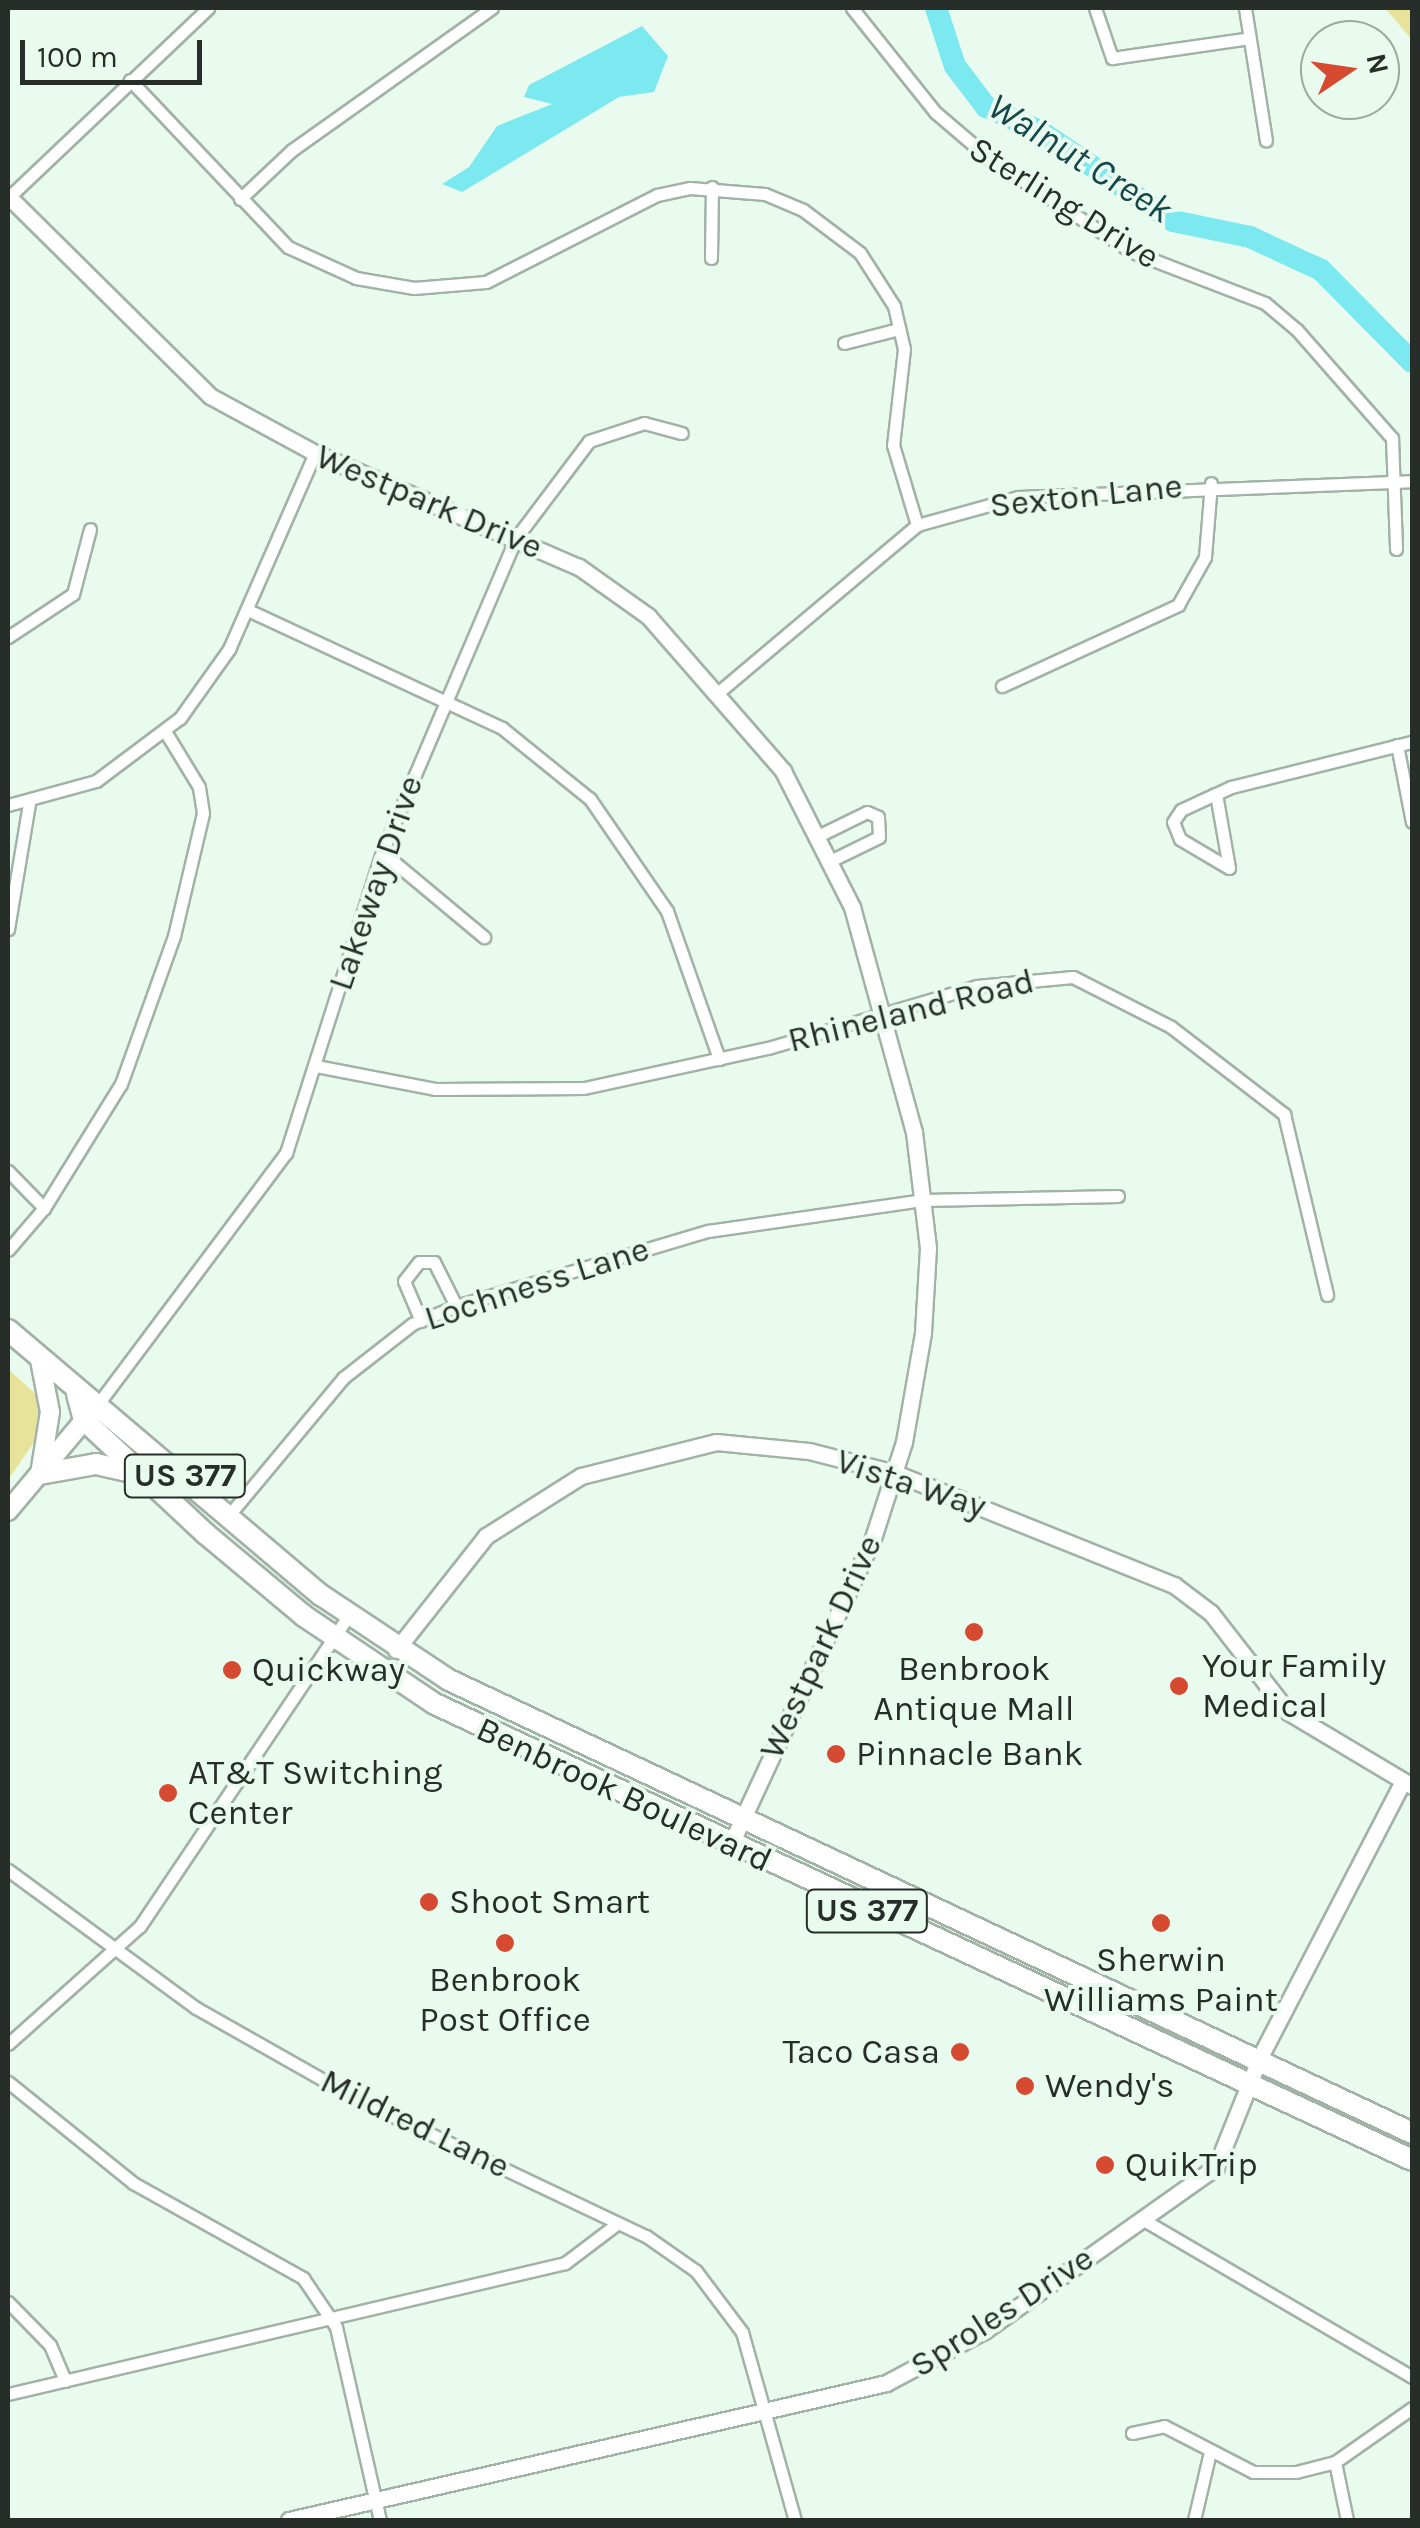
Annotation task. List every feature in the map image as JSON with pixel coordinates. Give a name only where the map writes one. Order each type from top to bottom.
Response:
[{"type":"highway","name":"Benbrook Boulevard","points":[[8,1330],[77,1394],[101,1400],[228,1515],[396,1650],[742,1818],[1260,2056],[1412,2133]]},
{"type":"highway","name":"US 377","points":[[77,1394],[84,1420]]},
{"type":"highway","name":"Benbrook Boulevard","points":[[84,1420],[140,1474],[334,1638],[481,1729],[1412,2160]]},
{"type":"highway","points":[[40,1474],[96,1464],[140,1474]]},
{"type":"main road","points":[[40,1360],[50,1412],[40,1474]]},
{"type":"main road","points":[[8,1511],[101,1400]]},
{"type":"street","points":[[8,197],[208,8]]},
{"type":"street","points":[[240,199],[292,150],[492,8]]},
{"type":"street","name":"Sterling Drive","points":[[852,8],[935,112],[990,159],[1130,251],[1264,303],[1297,330],[1378,414],[1395,481],[1396,549]]},
{"type":"street","points":[[1095,8],[1112,58],[1250,38]]},
{"type":"street","points":[[1245,8],[1266,140]]},
{"type":"street","points":[[130,80],[240,199],[321,266],[414,288],[486,282],[657,195],[712,187],[778,200],[846,242],[894,306],[899,329],[893,445],[917,525]]},
{"type":"street","points":[[710,258],[712,187]]},
{"type":"street","name":"Westpark Drive","points":[[8,197],[164,359],[210,396],[315,453],[516,538],[625,597],[720,691],[820,835],[832,860],[886,1014],[924,1200],[923,1333],[894,1473],[730,1846]]},
{"type":"street","points":[[844,343],[899,329]]},
{"type":"street","name":"Lakeway Drive","points":[[101,1400],[274,1176],[316,1066],[382,852],[516,538],[589,441],[644,423],[682,434]]},
{"type":"street","points":[[8,804],[30,804],[96,782],[166,732],[214,674],[248,610],[315,453]]},
{"type":"street","points":[[1395,481],[1412,481]]},
{"type":"street","name":"Sexton Lane","points":[[720,691],[917,525],[1018,497],[1210,483],[1395,481]]},
{"type":"street","points":[[1002,686],[1178,604],[1205,557],[1210,483]]},
{"type":"street","points":[[8,637],[73,594],[90,529]]},
{"type":"street","points":[[248,610],[446,698],[548,760],[631,852],[677,936],[719,1059]]},
{"type":"street","points":[[8,1250],[44,1208],[121,1084],[201,838],[199,787],[166,732]]},
{"type":"street","points":[[1216,794],[1232,862],[1229,868],[1175,832],[1182,810],[1216,794],[1412,742]]},
{"type":"street","points":[[1397,745],[1412,822]]},
{"type":"street","points":[[8,929],[30,804]]},
{"type":"street","points":[[820,835],[867,812],[878,817],[880,837],[832,860]]},
{"type":"street","points":[[382,852],[484,937]]},
{"type":"street","name":"Rhineland Road","points":[[316,1066],[416,1088],[552,1090],[719,1059],[1051,975],[1147,1012],[1284,1114],[1327,1295]]},
{"type":"street","points":[[8,1170],[44,1208]]},
{"type":"street","name":"Lochness Lane","points":[[228,1515],[343,1378],[421,1321],[456,1306],[692,1235],[924,1200],[1118,1196]]},
{"type":"street","points":[[421,1321],[404,1281],[419,1262],[434,1262],[456,1306]]},
{"type":"street","name":"Vista Way","points":[[396,1650],[486,1536],[581,1476],[685,1446],[739,1442],[894,1473],[1174,1586],[1211,1613],[1288,1712],[1408,1784]]},
{"type":"street","points":[[8,2044],[114,1952],[349,1616]]},
{"type":"street","name":"Sproles Drive","points":[[289,2520],[766,2414],[934,2364],[1216,2167],[1260,2056],[1408,1784]]},
{"type":"street","name":"Mildred Lane","points":[[8,1870],[114,1952],[356,2099],[669,2249],[732,2309],[795,2520]]},
{"type":"street","points":[[8,2082],[133,2183],[303,2278],[333,2320],[380,2520]]},
{"type":"street","points":[[1142,2219],[1412,2378]]},
{"type":"street","points":[[8,2394],[564,2263],[618,2223]]},
{"type":"street","points":[[8,2302],[50,2344],[65,2380]]},
{"type":"street","points":[[1132,2433],[1164,2426],[1209,2456],[1252,2472],[1334,2462],[1412,2408]]},
{"type":"street","points":[[1194,2520],[1209,2456]]},
{"type":"street","points":[[1334,2462],[1347,2520]]},
{"type":"shaded area","points":[[1385,8],[1412,8],[1412,40],[1400,20],[1395,20]]},
{"type":"shaded area","points":[[8,1369],[47,1404],[43,1429],[8,1480]]},
{"type":"water","points":[[642,26],[668,56],[654,92],[619,97],[462,192],[442,184],[469,167],[497,126],[552,104],[524,97],[529,85]]},
{"type":"waterway","name":"Walnut Creek","points":[[936,8],[955,66],[986,107],[1040,131],[1173,221],[1250,237],[1321,270],[1412,362]]},
{"type":"place","name":"Benbrook Antique Mall","points":[[974,1632]]},
{"type":"place","name":"Quickway","points":[[232,1670]]},
{"type":"place","name":"Your Family Medical","points":[[1179,1686]]},
{"type":"place","name":"Pinnacle Bank","points":[[836,1754]]},
{"type":"place","name":"AT&T Switching Center","points":[[168,1793]]},
{"type":"place","name":"Shoot Smart","points":[[429,1902]]},
{"type":"place","name":"Sherwin Williams Paint","points":[[1161,1923]]},
{"type":"place","name":"Benbrook Post Office","points":[[505,1943]]},
{"type":"place","name":"Taco Casa","points":[[960,2052]]},
{"type":"place","name":"Wendy's","points":[[1025,2086]]},
{"type":"place","name":"QuikTrip","points":[[1105,2165]]}]
